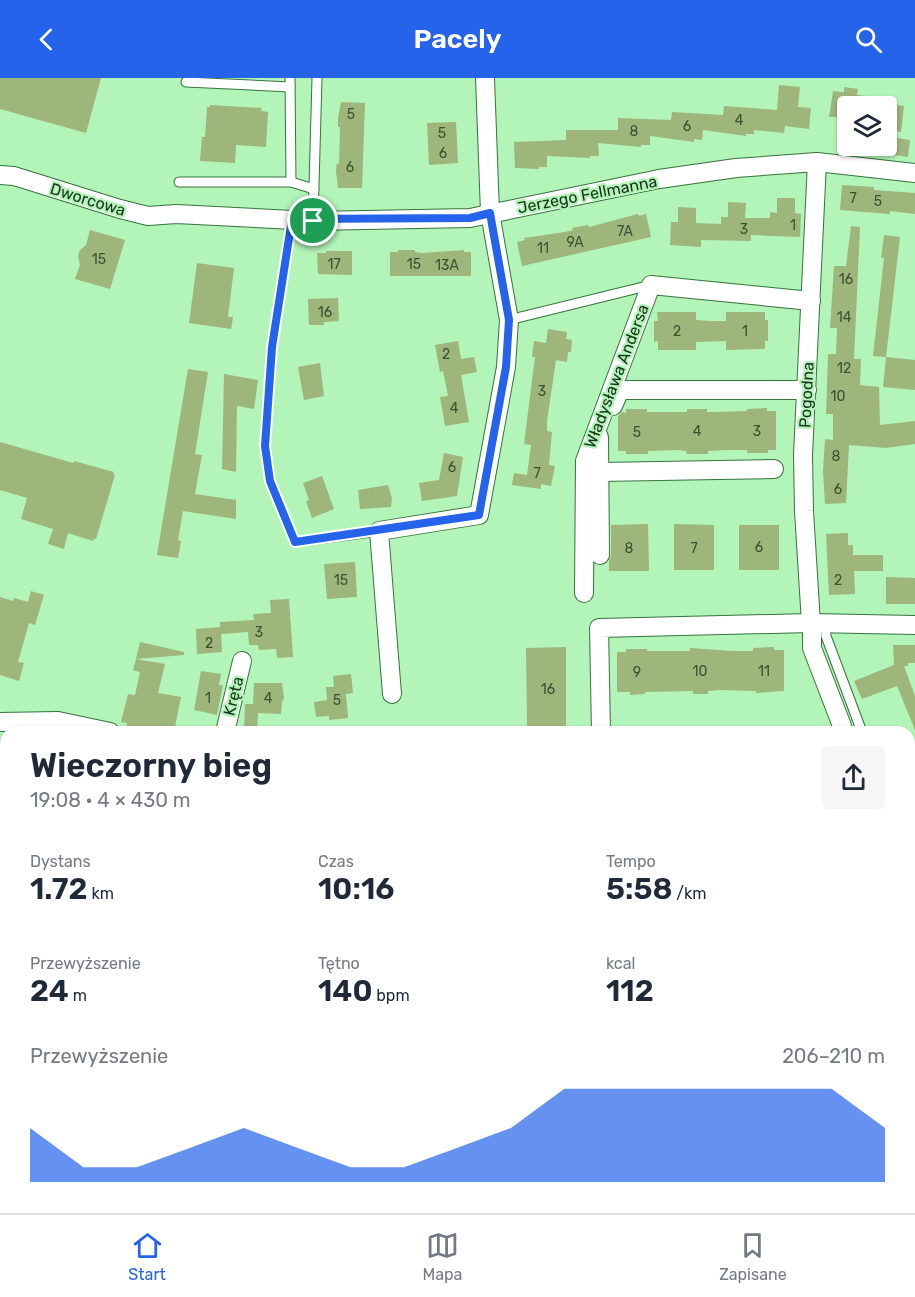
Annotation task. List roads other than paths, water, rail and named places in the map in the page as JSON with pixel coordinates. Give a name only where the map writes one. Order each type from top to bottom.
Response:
[{"type":"street","points":[[392,694],[379,531],[479,515],[506,367],[509,320],[490,213],[484,78]]},
{"type":"street","name":"Jerzego Fellmanna","points":[[176,214],[313,221],[470,218],[659,179],[736,168],[817,162],[915,173]]},
{"type":"street","name":"Pogodna","points":[[816,623],[804,511],[803,455],[817,162]]},
{"type":"street","name":"Dworcowa","points":[[0,175],[14,176],[148,216],[176,214]]},
{"type":"street","name":"Władysława Andersa","points":[[584,593],[585,461],[651,285],[811,301]]},
{"type":"street","name":"Władysława Andersa","points":[[600,555],[598,438],[620,390],[807,390]]},
{"type":"street","name":"Władysława Andersa","points":[[599,472],[774,469]]},
{"type":"street","points":[[601,726],[600,628],[816,623],[915,625]]},
{"type":"street","points":[[816,623],[812,648],[842,726]]},
{"type":"street","name":"Kręta","points":[[226,726],[242,661]]},
{"type":"street","points":[[0,722],[58,721],[82,726]]},
{"type":"lane","points":[[313,221],[317,78]]},
{"type":"lane","points":[[186,82],[290,82],[291,182]]},
{"type":"lane","points":[[179,182],[291,182],[314,189]]},
{"type":"lane","points":[[292,219],[272,347],[265,446],[270,481],[295,542],[379,531]]},
{"type":"lane","points":[[509,320],[651,285]]},
{"type":"lane","points":[[816,623],[826,636],[860,726]]}]
